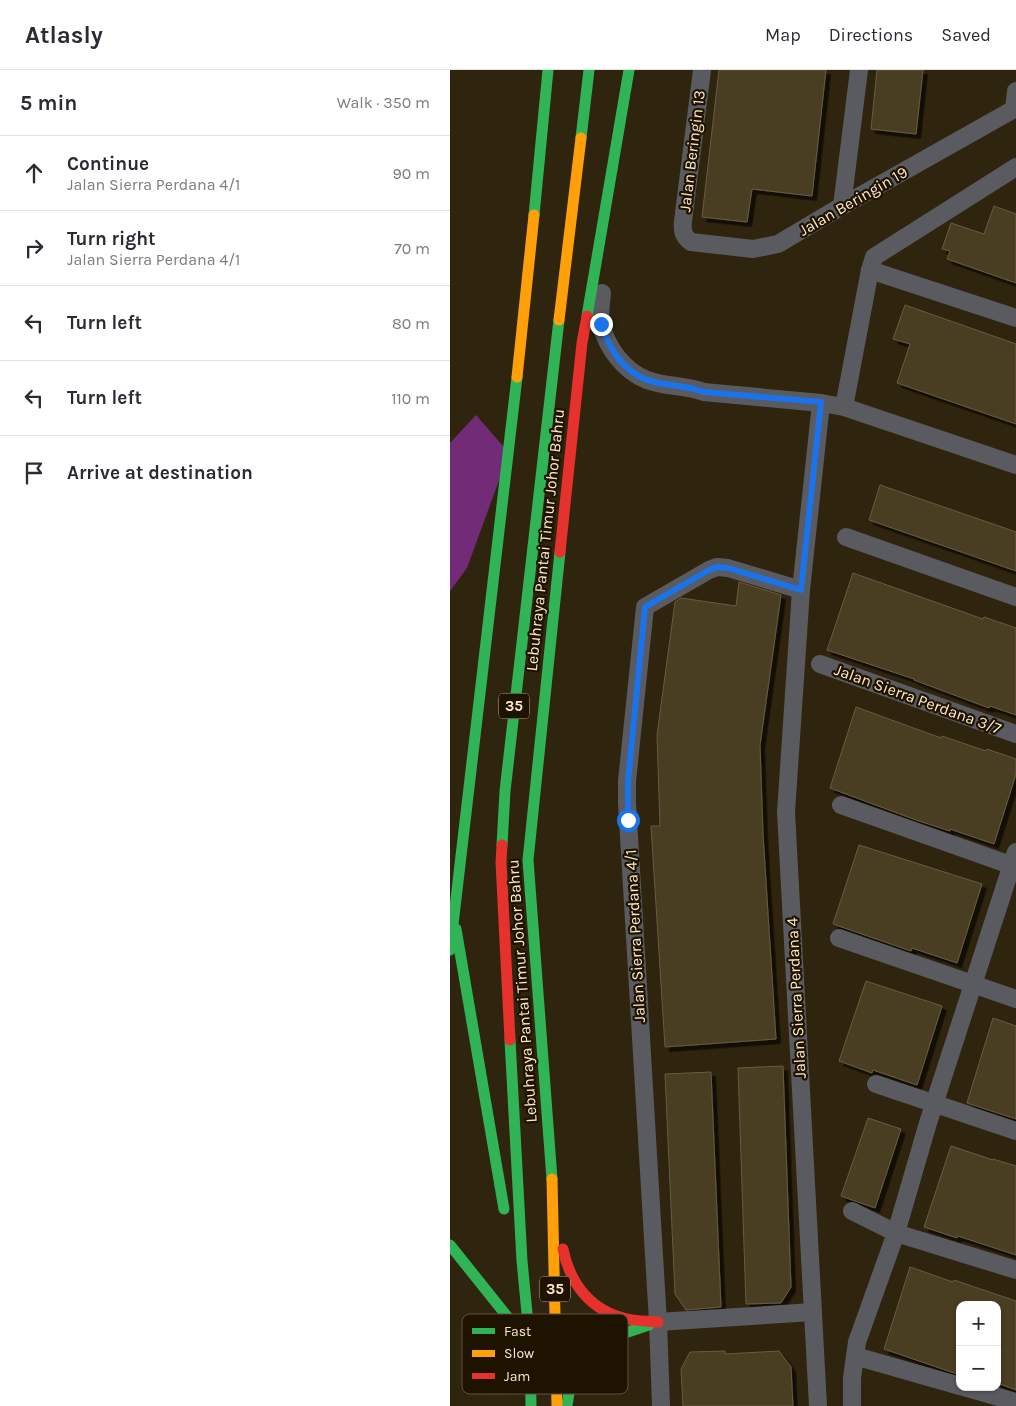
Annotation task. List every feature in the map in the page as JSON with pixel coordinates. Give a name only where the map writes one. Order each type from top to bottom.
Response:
[{"type":"highway","points":[[450,950],[513,420],[548,70]]},
{"type":"highway","name":"Lebuhraya Pantai Timur Johor Bahru","points":[[527,1314],[522,1251],[501,862],[506,781],[589,70]]},
{"type":"highway","name":"Lebuhraya Pantai Timur Johor Bahru","points":[[555,1314],[552,1173],[528,860],[582,343],[629,70]]},
{"type":"highway","points":[[454,914],[468,1010],[490,1120],[506,1219]]},
{"type":"highway","points":[[552,1173],[565,1264],[576,1286],[593,1304],[610,1314]]},
{"type":"highway","points":[[509,1238],[524,1314]]},
{"type":"highway","points":[[450,1245],[505,1314]]},
{"type":"highway","points":[[628,1320],[658,1322]]},
{"type":"highway","points":[[628,1332],[658,1322]]},
{"type":"street","points":[[639,70],[611,226],[600,310],[601,324],[611,349],[620,361],[630,370],[647,380],[694,388],[704,392],[821,402],[844,407],[1016,465]]},
{"type":"street","name":"Jalan Beringin 13","points":[[682,232],[702,70]]},
{"type":"street","points":[[842,206],[859,70]]},
{"type":"street","points":[[1015,108],[1016,90]]},
{"type":"street","name":"Jalan Beringin 19","points":[[682,232],[685,238],[691,242],[753,249],[778,244],[1015,108]]},
{"type":"street","points":[[844,407],[874,257],[1015,169]]},
{"type":"street","points":[[870,270],[1016,318]]},
{"type":"street","name":"Jalan Sierra Perdana 4","points":[[818,1406],[786,812],[801,590],[821,402]]},
{"type":"street","points":[[846,538],[1016,597]]},
{"type":"street","name":"Jalan Sierra Perdana 4/1","points":[[661,1406],[658,1322],[627,803],[645,607],[717,567],[728,568],[801,590]]},
{"type":"street","name":"Jalan Sierra Perdana 3/7","points":[[820,664],[1016,734]]},
{"type":"street","points":[[841,805],[1014,861],[935,1103],[896,1233],[858,1342],[852,1378],[852,1406]]},
{"type":"street","points":[[839,938],[1016,999]]},
{"type":"street","points":[[876,1084],[1016,1132]]},
{"type":"street","points":[[852,1211],[896,1233],[1016,1270]]},
{"type":"street","points":[[658,1322],[813,1312]]},
{"type":"street","points":[[855,1356],[956,1385]]},
{"type":"street","points":[[978,1391],[1016,1402]]},
{"type":"shaded area","points":[[476,415],[509,453],[467,568],[450,591],[450,443]]},
{"type":"building","points":[[719,70],[826,70],[812,196],[752,189],[747,222],[702,217]]},
{"type":"building","points":[[877,70],[923,70],[916,134],[871,129]]},
{"type":"building","points":[[994,206],[1016,214],[1016,283],[947,259],[950,251],[942,249],[951,223],[984,234]]},
{"type":"building","points":[[905,305],[1016,344],[1016,424],[897,383],[910,344],[893,339]]},
{"type":"building","points":[[880,485],[1016,532],[1016,571],[869,520]]},
{"type":"building","points":[[853,573],[983,619],[984,617],[1016,628],[1016,715],[990,706],[989,708],[914,679],[827,650]]},
{"type":"building","points":[[739,582],[781,595],[760,745],[763,835],[776,1039],[665,1047],[651,826],[660,826],[657,735],[675,602],[681,598],[736,606]]},
{"type":"building","points":[[856,707],[941,738],[942,736],[1016,759],[1016,774],[994,844],[916,820],[830,788]]},
{"type":"building","points":[[859,845],[982,884],[957,963],[912,948],[911,951],[833,924]]},
{"type":"building","points":[[866,981],[942,1006],[917,1085],[873,1070],[872,1073],[839,1061]]},
{"type":"building","points":[[993,1018],[1016,1026],[1016,1119],[967,1103]]},
{"type":"building","points":[[783,1066],[791,1287],[781,1303],[746,1304],[738,1068]]},
{"type":"building","points":[[711,1072],[721,1307],[686,1310],[675,1294],[665,1074]]},
{"type":"building","points":[[868,1118],[901,1129],[875,1208],[841,1196]]},
{"type":"building","points":[[951,1146],[1016,1166],[1016,1255],[924,1227]]},
{"type":"building","points":[[910,1267],[1016,1301],[1016,1390],[1001,1384],[1001,1301],[956,1301],[956,1374],[884,1349]]},
{"type":"building","points":[[725,1351],[725,1354],[779,1351],[791,1367],[793,1406],[683,1406],[681,1369],[690,1352]]},
{"type":"traffic: fast","points":[[534,215],[548,70]]},
{"type":"traffic: fast","points":[[581,138],[589,70]]},
{"type":"traffic: fast","points":[[587,316],[629,70]]},
{"type":"traffic: fast","points":[[502,845],[505,791],[559,320]]},
{"type":"traffic: fast","points":[[450,950],[517,377]]},
{"type":"traffic: fast","points":[[552,1179],[528,860],[560,552]]},
{"type":"traffic: fast","points":[[456,929],[504,1209]]},
{"type":"traffic: fast","points":[[510,1040],[522,1261],[527,1314]]},
{"type":"traffic: fast","points":[[450,1245],[505,1314]]},
{"type":"traffic: fast","points":[[628,1332],[649,1325]]},
{"type":"traffic: fast","points":[[531,1394],[531,1406]]},
{"type":"traffic: fast","points":[[567,1405],[569,1394]]},
{"type":"traffic: slow","points":[[559,320],[581,138]]},
{"type":"traffic: slow","points":[[517,377],[534,215]]},
{"type":"traffic: slow","points":[[552,1179],[555,1314]]},
{"type":"traffic: slow","points":[[557,1394],[557,1406]]},
{"type":"traffic: jam","points":[[560,552],[582,343],[587,316]]},
{"type":"traffic: jam","points":[[502,845],[501,862],[510,1040]]},
{"type":"traffic: jam","points":[[563,1249],[571,1274],[584,1294],[593,1303],[612,1314]]},
{"type":"traffic: jam","points":[[628,1319],[658,1322]]},
{"type":"route","points":[[601,324],[611,349],[620,361],[630,370],[647,380],[694,388],[704,392],[821,402],[801,590],[728,568],[717,567],[712,568],[645,607],[628,781],[628,820]]}]
